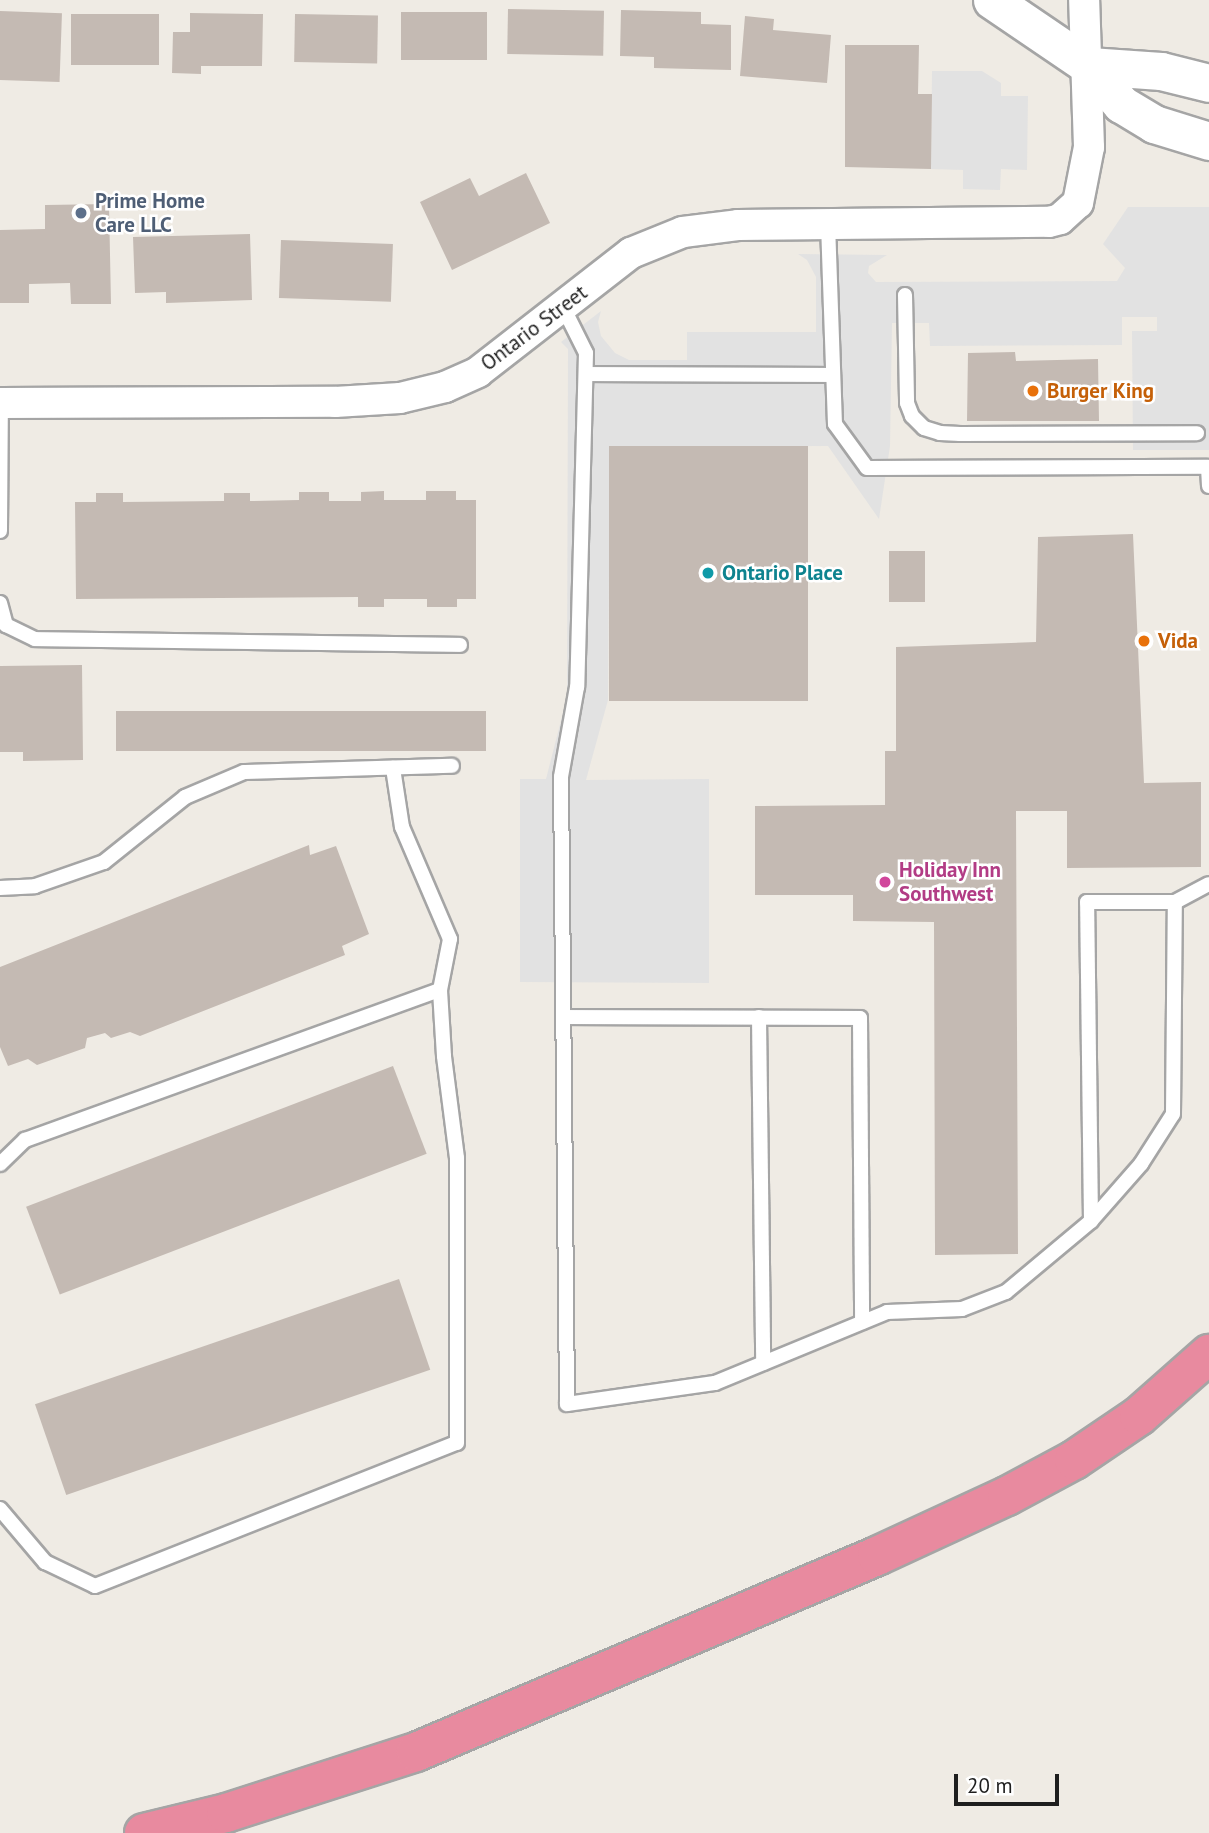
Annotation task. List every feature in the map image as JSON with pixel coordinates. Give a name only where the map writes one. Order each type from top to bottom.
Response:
[{"type":"highway","points":[[144,1833],[226,1812],[416,1752],[877,1556],[1007,1496],[1074,1460],[1139,1416],[1209,1354]]},
{"type":"street","points":[[992,0],[1089,66],[1121,104],[1154,124],[1209,141]]},
{"type":"street","name":"Ontario Street","points":[[1,403],[335,402],[412,396],[445,387],[478,372],[631,253],[683,232],[738,225],[1049,222],[1060,219],[1079,203],[1090,147],[1089,66],[1084,0]]},
{"type":"street","points":[[1089,66],[1161,71],[1209,83]]},
{"type":"lane","points":[[828,224],[835,424],[867,468],[1208,467],[1209,486]]},
{"type":"lane","points":[[905,295],[907,403],[912,416],[924,428],[940,433],[960,434],[1197,433]]},
{"type":"lane","points":[[563,307],[586,354],[577,687],[561,777],[567,1404],[715,1383],[887,1312],[962,1309],[1006,1292],[1091,1221],[1141,1164],[1173,1114],[1175,902]]},
{"type":"lane","points":[[586,374],[833,375]]},
{"type":"lane","points":[[0,531],[1,403]]},
{"type":"lane","points":[[0,603],[6,625],[35,639],[460,645]]},
{"type":"lane","points":[[0,888],[36,886],[104,862],[185,797],[244,772],[452,766]]},
{"type":"lane","points":[[0,1509],[45,1562],[95,1586],[457,1443],[457,1158],[444,1056],[440,990],[450,939],[402,827],[393,768]]},
{"type":"lane","points":[[1091,1221],[1087,902],[1175,902],[1209,884]]},
{"type":"lane","points":[[0,1164],[25,1140],[440,990]]},
{"type":"lane","points":[[563,1017],[860,1018],[862,1322]]},
{"type":"lane","points":[[759,1017],[763,1363]]},
{"type":"shaded area","points":[[932,71],[982,71],[1001,83],[1001,96],[1028,96],[1027,170],[1001,169],[1000,190],[963,189],[963,170],[931,169]]},
{"type":"shaded area","points":[[1128,207],[1209,207],[1209,450],[1133,450],[1132,331],[1157,331],[1157,317],[1122,317],[1122,345],[930,346],[929,323],[892,323],[890,446],[879,519],[828,446],[610,447],[608,700],[586,780],[709,779],[709,983],[520,982],[520,779],[546,779],[567,697],[568,349],[561,342],[601,311],[598,322],[601,336],[615,353],[629,360],[687,360],[687,332],[816,332],[816,277],[807,260],[798,254],[887,255],[869,266],[868,273],[876,282],[1117,281],[1125,268],[1103,244]]},
{"type":"building","points":[[508,9],[604,11],[603,56],[507,54]]},
{"type":"building","points":[[621,10],[701,12],[701,24],[731,25],[731,70],[654,68],[654,57],[620,56]]},
{"type":"building","points":[[0,11],[62,13],[60,82],[0,80]]},
{"type":"building","points":[[401,12],[487,12],[487,60],[401,60]]},
{"type":"building","points":[[190,13],[263,14],[262,66],[201,66],[201,74],[172,73],[173,32],[190,32]]},
{"type":"building","points":[[71,14],[159,14],[159,65],[71,65]]},
{"type":"building","points":[[295,14],[378,15],[377,63],[294,62]]},
{"type":"building","points":[[745,16],[774,19],[773,30],[831,35],[827,83],[740,76]]},
{"type":"building","points":[[845,45],[919,45],[918,94],[932,94],[931,169],[845,167]]},
{"type":"building","points":[[526,173],[550,223],[452,270],[420,202],[470,178],[479,196]]},
{"type":"building","points":[[109,204],[111,304],[71,304],[70,283],[29,284],[29,303],[0,303],[0,230],[45,229],[45,205]]},
{"type":"building","points":[[250,234],[252,300],[166,303],[166,292],[135,293],[133,237]]},
{"type":"building","points":[[281,240],[393,244],[391,302],[279,298]]},
{"type":"building","name":"Burger King","points":[[1015,352],[1016,361],[1098,359],[1099,421],[967,421],[968,353]]},
{"type":"building","name":"Ontario Place","points":[[609,446],[808,446],[808,701],[609,701]]},
{"type":"building","points":[[384,491],[384,500],[426,500],[426,491],[456,491],[456,500],[476,500],[476,599],[457,599],[457,607],[427,607],[427,599],[384,599],[384,607],[358,607],[358,597],[76,599],[75,502],[96,502],[96,493],[123,493],[123,502],[224,501],[224,493],[250,493],[250,501],[299,500],[299,492],[329,492],[329,501],[361,501],[361,492]]},
{"type":"building","name":"Holiday Inn Southwest","points":[[1133,534],[1144,783],[1201,782],[1201,867],[1067,868],[1067,811],[1016,811],[1018,1254],[935,1255],[934,922],[853,921],[853,895],[755,895],[755,806],[885,805],[885,751],[896,751],[896,647],[1036,642],[1038,537]]},
{"type":"building","points":[[889,551],[925,551],[925,602],[889,602]]},
{"type":"building","points":[[82,665],[83,760],[23,761],[23,752],[0,752],[0,666]]},
{"type":"building","points":[[116,711],[486,711],[486,751],[116,751]]},
{"type":"building","points":[[309,845],[310,855],[336,846],[369,934],[342,946],[345,955],[140,1036],[130,1032],[111,1038],[105,1033],[87,1038],[85,1048],[37,1065],[28,1059],[8,1066],[0,1047],[0,967]]},
{"type":"building","points":[[393,1066],[427,1154],[60,1295],[26,1207]]},
{"type":"building","points":[[399,1279],[430,1370],[66,1495],[35,1404]]},
{"type":"place","name":"Prime Home Care LLC","points":[[81,213]]},
{"type":"place","name":"Burger King","points":[[1033,391]]},
{"type":"place","name":"Ontario Place","points":[[708,573]]},
{"type":"place","name":"Vida","points":[[1144,641]]},
{"type":"place","name":"Holiday Inn Southwest","points":[[885,882]]}]
